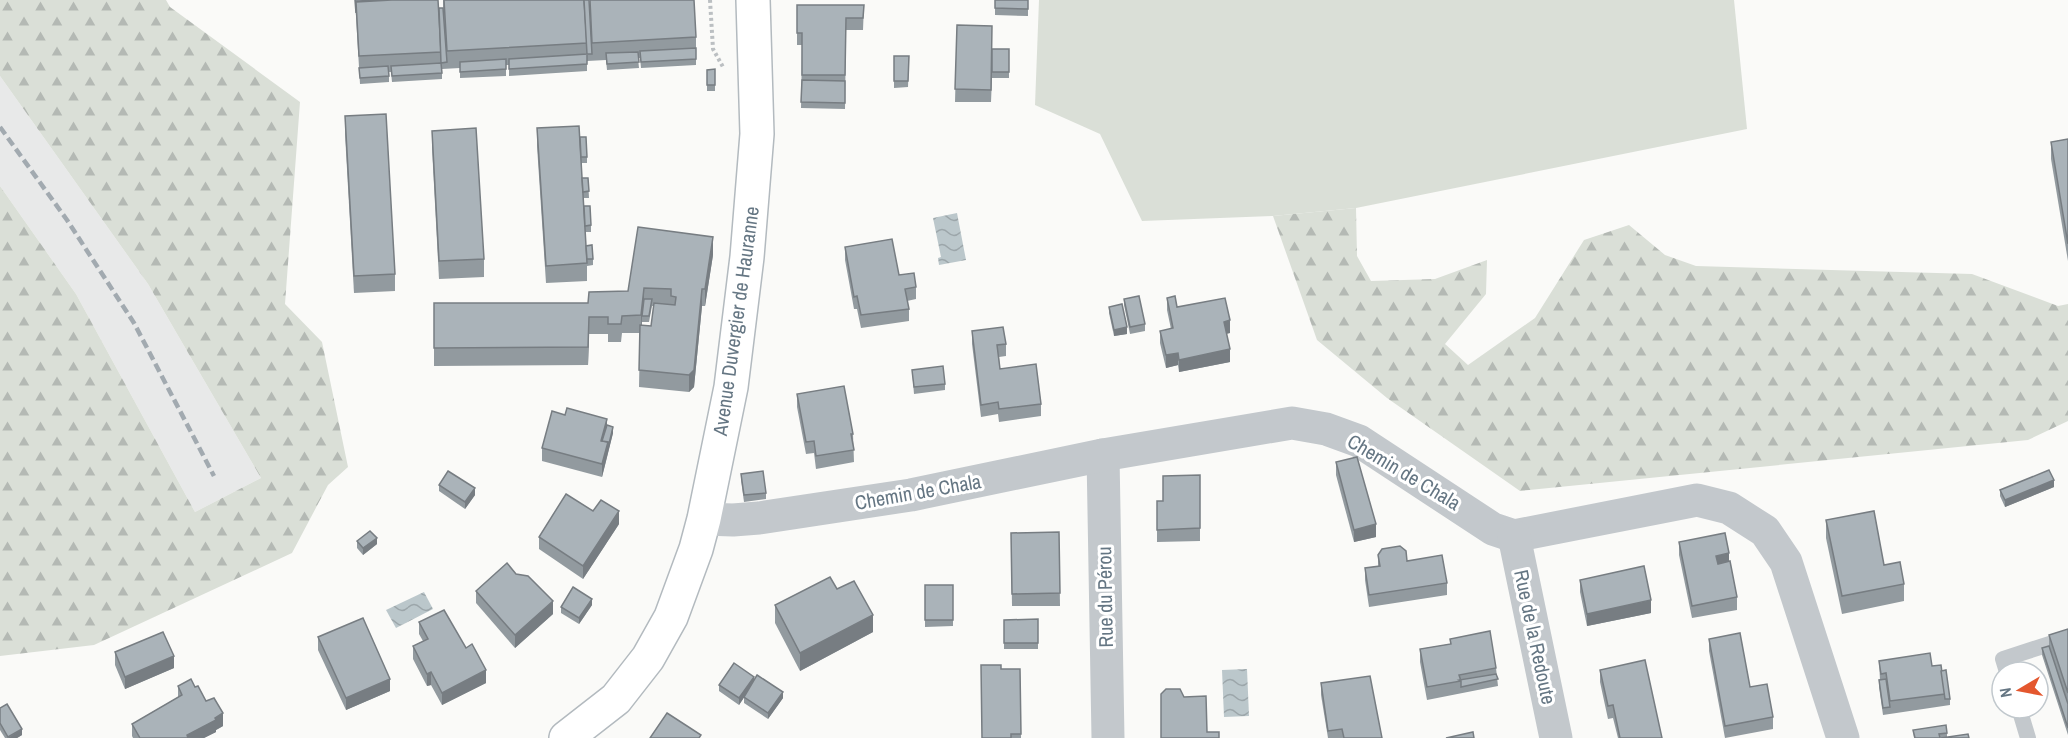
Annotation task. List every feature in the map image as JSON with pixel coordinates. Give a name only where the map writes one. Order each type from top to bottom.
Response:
[{"type":"main road","name":"Avenue Duvergier de Hauranne","points":[[566,738],[616,699],[648,658],[671,617],[696,549],[704,519],[731,387],[747,257],[757,134],[753,0]]},
{"type":"street","name":"Chemin de Chala","points":[[704,519],[759,518],[911,495],[1103,455],[1292,423],[1326,429],[1359,441],[1493,529],[1514,536]]},
{"type":"street","name":"Rue du Pérou","points":[[1103,455],[1108,738]]},
{"type":"street","points":[[1514,536],[1697,500],[1729,508],[1765,531],[1786,562],[1843,738]]},
{"type":"street","name":"Rue de la Redoute","points":[[1514,536],[1556,738]]},
{"type":"lane","points":[[2003,660],[2068,638]]},
{"type":"lane","points":[[2023,720],[2028,738]]},
{"type":"path","points":[[711,0],[713,49],[727,75]]},
{"type":"shaded area","points":[[0,76],[148,284],[261,478],[195,512],[76,294],[0,186]]},
{"type":"green space","points":[[0,0],[166,0],[170,7],[300,102],[285,304],[322,342],[348,467],[328,485],[292,553],[94,645],[0,656],[0,186],[76,294],[195,512],[261,478],[148,284],[0,76]]},
{"type":"green space","points":[[1039,0],[1734,0],[1747,129],[1356,208],[1273,216],[1142,221],[1100,134],[1035,105]]},
{"type":"green space","points":[[1356,208],[1357,256],[1371,281],[1435,279],[1487,260],[1486,294],[1445,344],[1468,365],[1535,318],[1584,240],[1629,225],[1665,255],[1696,266],[1972,274],[2058,306],[2068,304],[2068,421],[2028,440],[1520,491],[1387,398],[1317,340],[1273,216]]},
{"type":"water","points":[[957,213],[966,260],[939,265],[938,258],[941,257],[933,218]]},
{"type":"water","points":[[424,592],[433,609],[396,628],[386,610]]},
{"type":"water","points":[[1247,669],[1249,716],[1224,717],[1222,670]]},
{"type":"building","points":[[355,0],[385,0],[356,2],[356,13]]},
{"type":"building","points":[[438,0],[441,52],[359,56],[356,2]]},
{"type":"building","points":[[444,0],[584,0],[587,43],[447,51]]},
{"type":"building","points":[[584,0],[589,0],[592,54],[587,54]]},
{"type":"building","points":[[590,0],[694,0],[696,37],[592,43]]},
{"type":"building","points":[[995,0],[1028,0],[1028,9],[995,8]]},
{"type":"building","points":[[797,5],[864,5],[863,18],[846,18],[845,75],[802,75],[802,33],[797,33]]},
{"type":"building","points":[[439,8],[443,8],[447,62],[441,63]]},
{"type":"building","points":[[957,25],[992,26],[991,90],[955,89]]},
{"type":"building","points":[[696,48],[696,59],[641,62],[640,51]]},
{"type":"building","points":[[992,49],[1009,49],[1009,72],[992,72]]},
{"type":"building","points":[[638,52],[639,62],[607,64],[606,53]]},
{"type":"building","points":[[587,54],[587,64],[509,69],[509,59]]},
{"type":"building","points":[[894,56],[909,56],[908,81],[894,81]]},
{"type":"building","points":[[506,59],[506,69],[460,72],[460,62]]},
{"type":"building","points":[[441,63],[442,73],[392,76],[391,66]]},
{"type":"building","points":[[388,66],[389,76],[360,78],[359,68]]},
{"type":"building","points":[[715,69],[715,85],[707,85],[707,70]]},
{"type":"building","points":[[802,80],[845,81],[845,103],[801,102]]},
{"type":"building","points":[[386,114],[395,274],[354,276],[345,116]]},
{"type":"building","points":[[579,126],[587,263],[546,266],[537,128]]},
{"type":"building","points":[[476,128],[484,259],[439,261],[432,131]]},
{"type":"building","points":[[580,137],[586,137],[587,157],[581,157]]},
{"type":"building","points":[[2068,139],[2068,244],[2051,142]]},
{"type":"building","points":[[582,178],[588,178],[589,191],[583,192]]},
{"type":"building","points":[[584,206],[590,206],[591,225],[585,226]]},
{"type":"building","points":[[638,227],[713,237],[705,289],[702,289],[694,370],[689,375],[639,370],[640,325],[651,326],[654,303],[675,305],[676,297],[671,296],[671,289],[644,288],[641,315],[622,316],[621,324],[608,324],[608,317],[589,317],[588,347],[434,348],[434,303],[588,303],[589,292],[628,291]]},
{"type":"building","points":[[892,239],[899,275],[914,273],[916,287],[905,289],[909,309],[861,315],[857,296],[854,297],[845,247]]},
{"type":"building","points":[[592,245],[593,259],[587,259],[586,246]]},
{"type":"building","points":[[1139,296],[1145,324],[1130,327],[1124,299]]},
{"type":"building","points":[[1175,296],[1177,307],[1225,298],[1230,320],[1224,322],[1230,349],[1179,360],[1178,353],[1166,355],[1160,331],[1173,328],[1167,298]]},
{"type":"building","points":[[644,299],[652,299],[649,316],[642,316]]},
{"type":"building","points":[[1122,304],[1127,327],[1114,330],[1109,307]]},
{"type":"building","points":[[1003,327],[1006,344],[997,345],[1000,369],[1036,364],[1041,404],[999,409],[998,402],[981,405],[972,331]]},
{"type":"building","points":[[943,366],[945,384],[914,387],[912,370]]},
{"type":"building","points":[[844,386],[854,450],[816,456],[814,441],[806,442],[797,394]]},
{"type":"building","points":[[567,408],[607,419],[601,441],[608,442],[602,464],[542,448],[552,411],[565,415]]},
{"type":"building","points":[[607,425],[613,427],[608,448],[608,442],[602,441]]},
{"type":"building","points":[[1357,457],[1376,524],[1354,530],[1336,462]]},
{"type":"building","points":[[2049,470],[2054,480],[2005,500],[2000,490]]},
{"type":"building","points":[[448,471],[475,488],[465,502],[439,485]]},
{"type":"building","points":[[763,471],[766,493],[744,495],[741,474]]},
{"type":"building","points":[[1200,475],[1200,528],[1157,530],[1157,501],[1163,501],[1163,476]]},
{"type":"building","points":[[566,494],[593,511],[601,500],[619,511],[583,566],[539,537]]},
{"type":"building","points":[[1874,511],[1884,565],[1900,562],[1904,584],[1842,596],[1826,520]]},
{"type":"building","points":[[370,531],[377,538],[363,548],[357,541]]},
{"type":"building","points":[[1059,532],[1060,593],[1012,594],[1011,533]]},
{"type":"building","points":[[1725,533],[1729,553],[1716,556],[1718,564],[1730,561],[1737,597],[1692,606],[1679,542]]},
{"type":"building","points":[[1400,546],[1406,551],[1407,561],[1442,555],[1447,583],[1369,595],[1365,568],[1380,566],[1378,555],[1382,549]]},
{"type":"building","points":[[507,563],[516,574],[528,576],[553,601],[515,635],[476,591]]},
{"type":"building","points":[[1644,566],[1651,600],[1587,614],[1580,580]]},
{"type":"building","points":[[830,577],[837,589],[854,581],[873,615],[800,653],[775,605]]},
{"type":"building","points":[[925,585],[953,585],[953,620],[925,620]]},
{"type":"building","points":[[573,587],[592,599],[579,618],[561,607]]},
{"type":"building","points":[[444,610],[466,648],[472,644],[486,670],[442,693],[431,672],[427,674],[413,646],[428,639],[419,622]]},
{"type":"building","points":[[363,618],[390,679],[346,698],[318,637]]},
{"type":"building","points":[[1038,619],[1038,643],[1004,643],[1004,620]]},
{"type":"building","points":[[2068,629],[2068,693],[2049,635]]},
{"type":"building","points":[[1490,631],[1496,668],[1459,675],[1461,681],[1427,687],[1420,649],[1451,644],[1450,639]]},
{"type":"building","points":[[163,632],[174,656],[125,677],[115,652]]},
{"type":"building","points":[[1740,633],[1750,687],[1767,684],[1773,717],[1725,726],[1709,639]]},
{"type":"building","points":[[2049,646],[2068,704],[2068,728],[2050,673],[2050,660],[2046,660],[2042,648]]},
{"type":"building","points":[[1930,653],[1932,666],[1941,665],[1945,694],[1890,701],[1886,673],[1881,674],[1879,661]]},
{"type":"building","points":[[1645,660],[1662,738],[1620,738],[1613,705],[1608,706],[1600,670]]},
{"type":"building","points":[[734,663],[754,677],[739,698],[719,685]]},
{"type":"building","points":[[981,665],[1001,665],[1001,669],[1020,669],[1021,734],[1011,734],[1011,738],[982,738]]},
{"type":"building","points":[[1946,670],[1950,699],[1945,699],[1941,671]]},
{"type":"building","points":[[1496,674],[1498,679],[1461,687],[1459,680]]},
{"type":"building","points":[[757,675],[783,692],[768,713],[744,697]]},
{"type":"building","points":[[1370,676],[1382,738],[1344,738],[1342,729],[1328,731],[1321,683]]},
{"type":"building","points":[[191,679],[195,687],[198,686],[206,701],[214,698],[223,713],[215,718],[216,720],[187,735],[188,738],[140,738],[132,724],[182,695],[178,686]]},
{"type":"building","points":[[1886,679],[1890,707],[1883,708],[1879,680]]},
{"type":"building","points":[[1166,689],[1180,689],[1184,697],[1206,696],[1207,732],[1219,732],[1219,738],[1161,738],[1161,694]]},
{"type":"building","points":[[7,704],[22,729],[8,737],[0,723],[0,708]]},
{"type":"building","points":[[667,713],[701,735],[699,738],[650,738]]},
{"type":"building","points":[[1946,725],[1947,733],[1939,734],[1940,738],[1915,738],[1913,730]]},
{"type":"building","points":[[1473,732],[1474,738],[1446,738]]},
{"type":"building","points":[[1968,734],[1969,738],[1941,738]]},
{"type":"railway","points":[[0,127],[67,220],[134,323],[214,476]]}]
